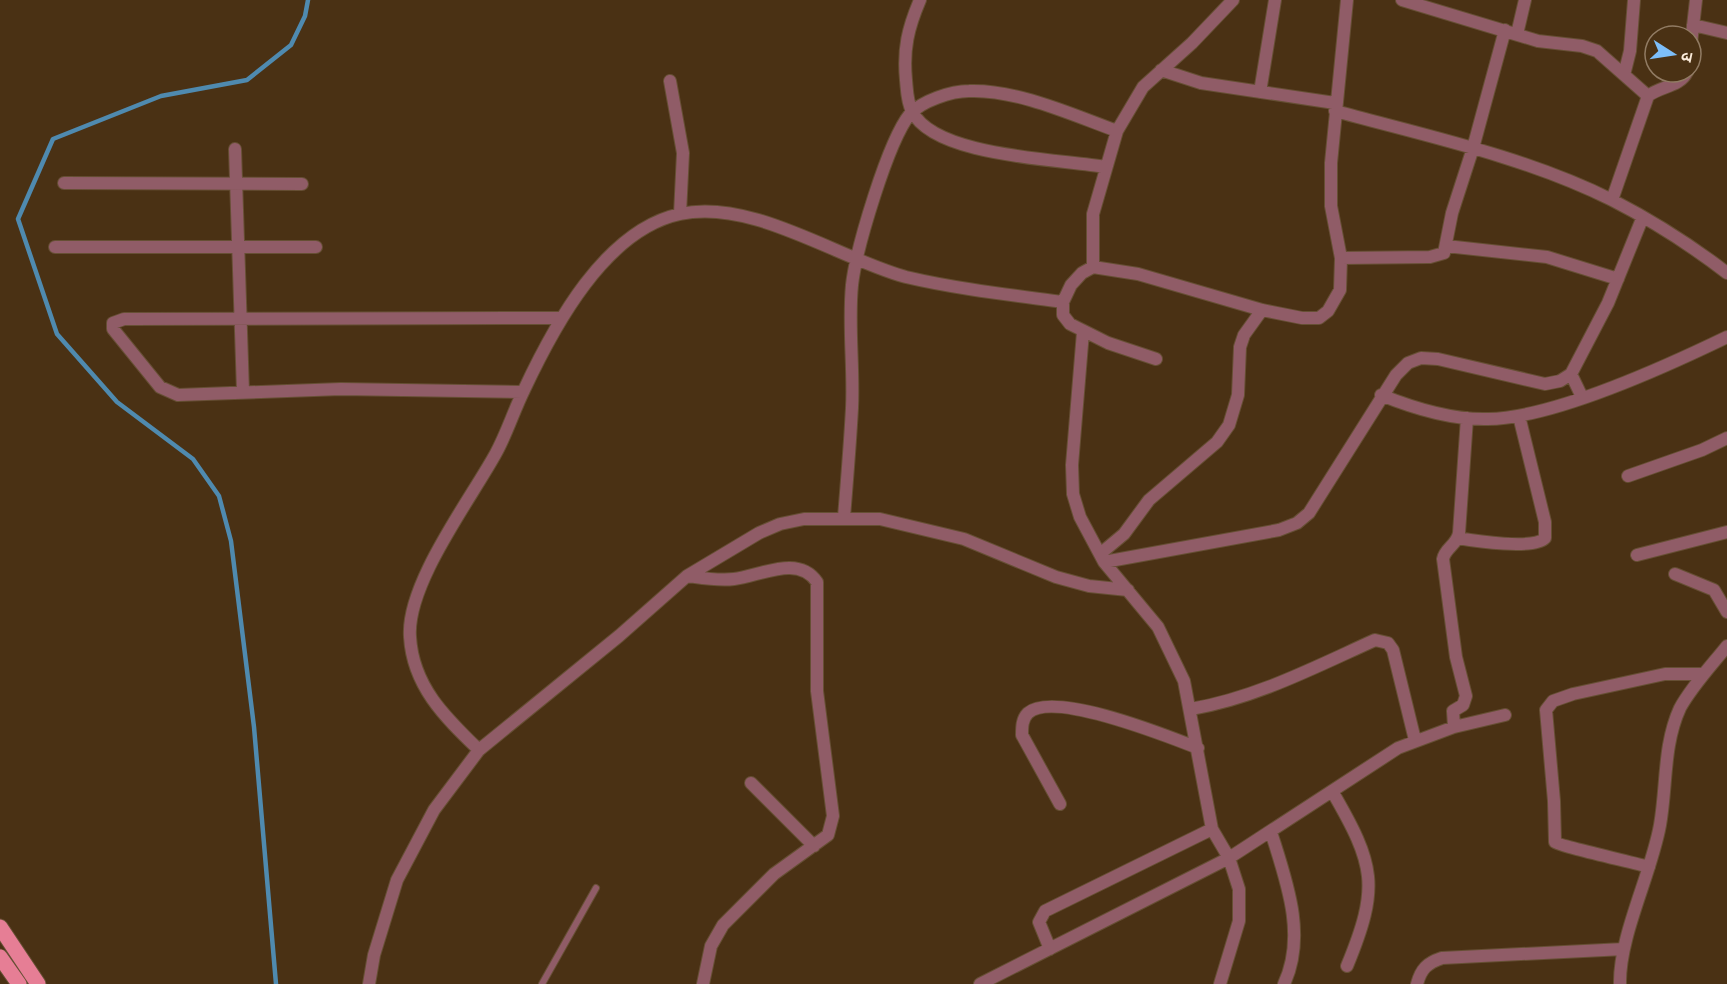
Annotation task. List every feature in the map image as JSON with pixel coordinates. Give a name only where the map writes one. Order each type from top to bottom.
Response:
[{"type":"main road","points":[[0,927],[38,984]]},
{"type":"main road","points":[[0,957],[19,984]]},
{"type":"street","points":[[920,0],[907,31],[904,54],[912,112],[940,137],[963,146],[995,153],[1105,166]]},
{"type":"street","points":[[1093,267],[1094,214],[1105,166],[1117,131],[1143,87],[1192,43],[1233,0]]},
{"type":"street","points":[[1260,92],[1275,0]]},
{"type":"street","points":[[1156,359],[1083,332],[1070,324],[1063,315],[1063,302],[1071,285],[1082,273],[1093,267],[1149,277],[1262,310],[1302,318],[1319,318],[1328,311],[1340,290],[1341,258],[1331,206],[1335,107],[1347,0]]},
{"type":"street","points":[[1402,0],[1441,6],[1538,41],[1582,46],[1597,51],[1648,96]]},
{"type":"street","points":[[1341,258],[1439,256],[1444,253],[1452,213],[1511,32],[1525,0]]},
{"type":"street","points":[[1624,75],[1630,51],[1634,0]]},
{"type":"street","points":[[1693,24],[1696,0]]},
{"type":"street","points":[[1703,27],[1727,33]]},
{"type":"street","points":[[1161,70],[1186,80],[1335,107],[1473,148],[1612,200],[1704,256],[1727,273]]},
{"type":"street","points":[[670,81],[683,153],[680,214]]},
{"type":"street","points":[[1612,200],[1648,96],[1656,90],[1673,84]]},
{"type":"street","points":[[844,517],[852,407],[852,288],[856,258],[899,130],[912,112],[940,96],[967,91],[992,92],[1047,106],[1117,131]]},
{"type":"street","points":[[235,149],[243,392]]},
{"type":"street","points":[[64,183],[302,183]]},
{"type":"street","points":[[479,750],[439,711],[431,700],[415,666],[410,637],[411,615],[434,561],[497,451],[522,392],[549,338],[580,291],[612,254],[646,226],[680,214],[707,212],[739,216],[820,242],[905,276],[1063,302]]},
{"type":"street","points":[[1390,398],[1486,420],[1518,416],[1567,402],[1578,386],[1579,364],[1618,279],[1642,219]]},
{"type":"street","points":[[1446,246],[1548,257],[1618,279]]},
{"type":"street","points":[[55,247],[316,247]]},
{"type":"street","points":[[1102,558],[1125,534],[1149,500],[1217,442],[1229,425],[1238,395],[1240,347],[1244,335],[1262,310]]},
{"type":"street","points":[[522,392],[341,389],[178,394],[166,391],[113,329],[113,323],[124,319],[562,318]]},
{"type":"street","points":[[1083,332],[1072,465],[1074,494],[1080,517],[1102,558],[1148,612],[1169,648],[1184,681],[1212,829],[1229,858],[1239,889],[1239,921],[1233,949],[1220,984]]},
{"type":"street","points":[[1102,558],[1269,532],[1297,523],[1309,513],[1390,398],[1408,363],[1421,358],[1438,359],[1545,384],[1560,381],[1578,386],[1727,338]]},
{"type":"street","points":[[1458,538],[1491,542],[1537,543],[1545,538],[1545,522],[1518,416]]},
{"type":"street","points":[[1454,727],[1453,711],[1463,705],[1466,696],[1454,645],[1443,559],[1444,553],[1458,538],[1467,417]]},
{"type":"street","points":[[1628,476],[1702,450],[1727,438]]},
{"type":"street","points":[[369,984],[374,955],[397,880],[434,810],[479,750],[619,636],[687,576],[759,533],[780,524],[844,517],[880,519],[964,539],[1056,577],[1089,586],[1128,590]]},
{"type":"street","points":[[1638,555],[1727,532]]},
{"type":"street","points":[[687,576],[735,579],[788,568],[802,570],[812,575],[817,582],[817,691],[833,816],[828,835],[774,874],[723,925],[711,946],[703,984]]},
{"type":"street","points":[[1675,574],[1714,591],[1727,612]]},
{"type":"street","points":[[1191,710],[1219,704],[1265,689],[1375,640],[1382,641],[1393,650],[1415,740]]},
{"type":"street","points":[[1620,984],[1624,949],[1660,825],[1672,732],[1680,708],[1703,674],[1727,646]]},
{"type":"street","points":[[1649,867],[1615,856],[1565,847],[1555,842],[1546,710],[1553,701],[1573,694],[1665,674],[1703,674]]},
{"type":"street","points":[[1060,804],[1022,735],[1022,723],[1027,714],[1034,709],[1059,708],[1093,713],[1125,721],[1198,748]]},
{"type":"street","points":[[980,984],[1229,858],[1415,740],[1454,727],[1505,715]]},
{"type":"street","points":[[751,783],[814,846]]},
{"type":"street","points":[[1332,791],[1353,827],[1363,851],[1369,875],[1369,900],[1361,931],[1347,966]]},
{"type":"street","points":[[1050,948],[1038,922],[1045,911],[1212,829]]},
{"type":"street","points":[[1270,832],[1287,882],[1294,918],[1293,947],[1284,984]]},
{"type":"street","points":[[1417,984],[1422,970],[1430,962],[1442,958],[1624,949]]},
{"type":"lane","points":[[542,984],[596,888]]},
{"type":"waterway","points":[[276,984],[254,727],[231,541],[219,496],[193,459],[117,402],[57,334],[18,219],[53,139],[161,96],[247,80],[291,45],[305,16],[308,0]]}]
